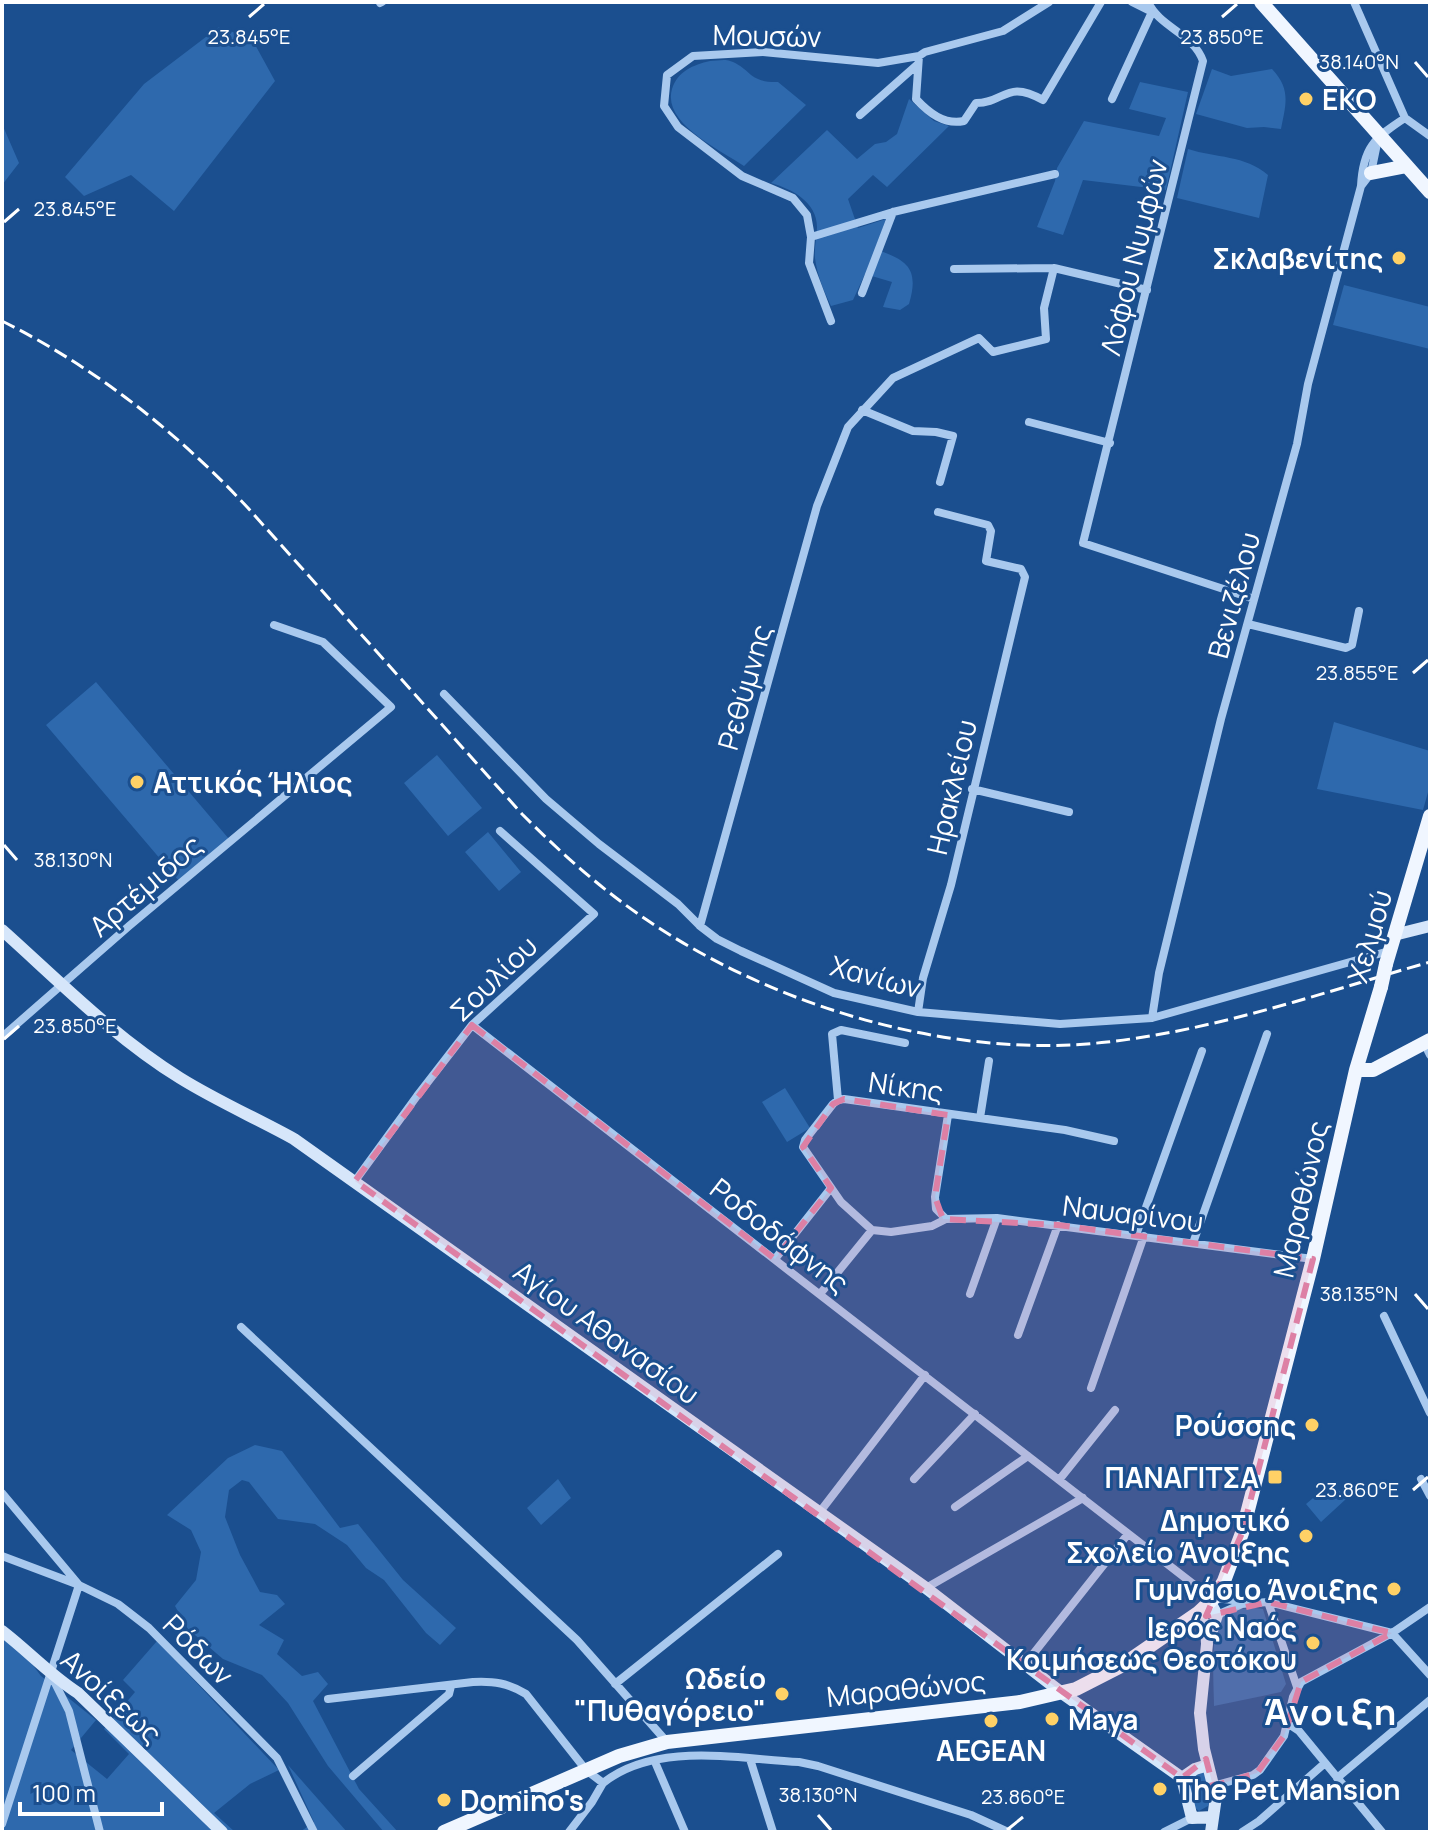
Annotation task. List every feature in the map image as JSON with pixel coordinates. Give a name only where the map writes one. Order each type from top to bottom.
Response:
[{"type":"main road","points":[[1261,2],[1430,192]]},
{"type":"main road","points":[[1371,173],[1407,166]]},
{"type":"main road","name":"Χελμού","points":[[1356,1070],[1430,816]]},
{"type":"main road","points":[[1356,1070],[1373,1070],[1428,1046]]},
{"type":"main road","name":"Μαραθώνος","points":[[444,1832],[619,1756],[667,1742],[1020,1702],[1062,1693],[1121,1666],[1214,1605],[1242,1533],[1313,1259],[1356,1070]]},
{"type":"street","name":"Μουσών","points":[[831,321],[809,263],[811,237],[807,215],[793,198],[742,176],[678,127],[664,106],[667,75],[693,56],[763,52],[878,63],[919,60],[925,52],[1003,31],[1049,2]]},
{"type":"street","points":[[919,60],[916,99],[928,112],[943,120],[964,121],[976,103],[991,102],[1000,95],[1015,91],[1030,93],[1043,100],[1101,2]]},
{"type":"street","name":"Λόφου Νυμφών","points":[[1132,2],[1152,12],[1190,40],[1203,61],[1083,543],[1254,599]]},
{"type":"street","points":[[1112,99],[1152,12],[1148,2]]},
{"type":"street","points":[[1354,2],[1405,118],[1430,136]]},
{"type":"street","points":[[860,115],[919,60]]},
{"type":"street","points":[[1379,134],[1405,118]]},
{"type":"street","name":"Βενιζέλου","points":[[1361,186],[1371,173],[1379,134]]},
{"type":"street","name":"Βενιζέλου","points":[[1152,1018],[1163,958],[1221,719],[1297,444],[1308,384],[1361,186],[1365,157],[1379,134]]},
{"type":"street","points":[[811,237],[893,212],[1055,174]]},
{"type":"street","points":[[862,293],[893,212]]},
{"type":"street","points":[[954,269],[1054,268],[1147,290]]},
{"type":"street","name":"Ρεθύμνης","points":[[700,926],[817,506],[848,427],[893,378],[979,338],[993,352],[1046,339],[1044,308],[1054,268]]},
{"type":"street","points":[[862,410],[913,431],[953,436],[940,482]]},
{"type":"street","points":[[1029,422],[1110,443]]},
{"type":"street","name":"Ηρακλείου","points":[[918,1012],[923,978],[951,885],[1024,572],[986,561],[991,531],[988,525],[938,512]]},
{"type":"street","points":[[1248,624],[1346,648],[1352,645],[1359,611]]},
{"type":"street","name":"Αρτέμιδος","points":[[2,1037],[129,926],[391,707],[323,642],[274,625]]},
{"type":"street","name":"Χανίων","points":[[444,694],[546,799],[678,904],[700,926],[717,939],[834,993],[918,1012],[1060,1024],[1152,1018],[1388,958]]},
{"type":"street","points":[[972,789],[1069,812]]},
{"type":"street","name":"Σουλίου","points":[[355,1181],[472,1025],[594,914],[500,831]]},
{"type":"street","points":[[1394,935],[1430,926]]},
{"type":"street","name":"Αγίου Αθανασίου","points":[[2,930],[63,986],[153,1060],[182,1079],[294,1139],[355,1181],[926,1588],[1062,1693],[1182,1778]]},
{"type":"street","name":"Ροδοδάφνης","points":[[472,1025],[1197,1587],[1214,1605]]},
{"type":"street","points":[[838,1100],[832,1034],[841,1030],[905,1043]]},
{"type":"street","points":[[1193,1243],[1267,1034]]},
{"type":"street","points":[[1091,1388],[1202,1051]]},
{"type":"street","points":[[980,1118],[989,1061]]},
{"type":"street","name":"Νίκης","points":[[872,1230],[856,1218],[831,1188],[803,1147],[814,1127],[838,1100],[1065,1130],[1114,1141]]},
{"type":"street","points":[[820,1294],[872,1230],[891,1232],[932,1226],[946,1219],[936,1209],[935,1197],[948,1115]]},
{"type":"street","points":[[775,1259],[831,1188]]},
{"type":"street","points":[[970,1294],[997,1218]]},
{"type":"street","name":"Ναυαρίνου","points":[[946,1219],[997,1218],[1313,1259]]},
{"type":"street","points":[[1018,1335],[1058,1225]]},
{"type":"street","points":[[1384,1316],[1430,1413]]},
{"type":"street","points":[[241,1327],[577,1640],[667,1742]]},
{"type":"street","points":[[819,1513],[925,1375]]},
{"type":"street","points":[[1059,1480],[1115,1410]]},
{"type":"street","points":[[914,1479],[975,1414]]},
{"type":"street","points":[[955,1507],[1028,1456]]},
{"type":"street","points":[[1421,1479],[1430,1496]]},
{"type":"street","points":[[2,1493],[79,1585],[51,1676],[6,1794],[2,1824]]},
{"type":"street","points":[[926,1588],[1083,1498]]},
{"type":"street","points":[[1026,1663],[1128,1534]]},
{"type":"street","points":[[615,1684],[778,1554]]},
{"type":"street","name":"Ρόδων","points":[[2,1556],[79,1585],[118,1604],[149,1628],[265,1744],[283,1769],[314,1832]]},
{"type":"street","points":[[1214,1605],[1233,1600],[1242,1604]]},
{"type":"street","points":[[1214,1605],[1268,1602],[1392,1633],[1430,1675]]},
{"type":"street","points":[[1268,1602],[1297,1687]]},
{"type":"street","points":[[1211,1832],[1216,1797],[1202,1737],[1200,1704],[1214,1605]]},
{"type":"street","points":[[1213,1786],[1257,1773],[1278,1746],[1297,1687],[1307,1677],[1392,1633],[1430,1607]]},
{"type":"street","points":[[1198,1613],[1206,1627],[1207,1644]]},
{"type":"street","name":"Ανοίξεως","points":[[2,1631],[35,1656],[51,1676],[78,1693],[222,1832]]},
{"type":"street","points":[[51,1676],[69,1711],[100,1832]]},
{"type":"street","points":[[328,1699],[497,1681],[514,1686],[526,1694],[586,1770],[603,1783]]},
{"type":"street","points":[[353,1776],[449,1694],[451,1686]]},
{"type":"street","points":[[1337,1778],[1430,1700]]},
{"type":"street","points":[[1287,1723],[1299,1731],[1382,1832]]},
{"type":"street","points":[[569,1832],[603,1783],[628,1766],[695,1756],[818,1766],[992,1823],[1008,1832]]},
{"type":"street","points":[[750,1759],[773,1832]]},
{"type":"street","points":[[655,1762],[685,1832]]},
{"type":"street","points":[[1242,1832],[1259,1821],[1325,1763]]},
{"type":"street","points":[[1192,1818],[1182,1778],[1208,1765]]},
{"type":"street","points":[[1164,1832],[1192,1818],[1213,1817]]},
{"type":"street","points":[[988,1832],[992,1823]]},
{"type":"highlighted area","points":[[472,1025],[775,1259],[831,1188],[803,1147],[833,1104],[844,1099],[948,1115],[935,1197],[943,1219],[1058,1225],[1313,1259],[1242,1533],[1206,1616],[1268,1602],[1392,1633],[1301,1682],[1284,1736],[1257,1773],[1213,1786],[1206,1759],[1182,1778],[355,1181]]},
{"type":"shaded area","points":[[219,27],[252,39],[275,81],[174,211],[131,175],[84,196],[65,177],[144,84]]},
{"type":"shaded area","points":[[710,61],[730,61],[755,78],[778,82],[806,105],[744,166],[695,134],[676,113],[671,101],[672,89],[682,73]]},
{"type":"shaded area","points":[[1212,69],[1231,76],[1272,69],[1285,90],[1281,129],[1247,128],[1196,114]]},
{"type":"shaded area","points":[[1140,82],[1188,92],[1166,190],[1083,180],[1063,235],[1037,227],[1057,168],[1084,121],[1159,136],[1166,118],[1129,109]]},
{"type":"shaded area","points":[[909,99],[934,121],[949,126],[887,187],[873,175],[848,199],[858,228],[886,219],[875,249],[895,257],[908,267],[913,281],[909,304],[900,310],[883,307],[892,282],[865,274],[853,300],[831,306],[816,264],[817,227],[813,210],[795,193],[771,183],[827,130],[857,159],[875,144],[886,142],[897,134]]},
{"type":"shaded area","points":[[2,124],[19,163],[2,185]]},
{"type":"shaded area","points":[[1188,149],[1240,160],[1268,175],[1259,218],[1177,198]]},
{"type":"shaded area","points":[[1344,285],[1430,307],[1430,349],[1333,325]]},
{"type":"shaded area","name":"Αττικός Ήλιος","points":[[96,682],[229,839],[179,881],[46,725]]},
{"type":"shaded area","points":[[1334,722],[1430,751],[1430,785],[1423,810],[1317,789]]},
{"type":"shaded area","points":[[437,755],[482,808],[448,836],[404,783]]},
{"type":"shaded area","points":[[488,832],[521,872],[499,891],[465,852]]},
{"type":"shaded area","points":[[785,1088],[810,1128],[787,1142],[762,1102]]},
{"type":"shaded area","points":[[255,1445],[282,1451],[340,1528],[358,1524],[403,1580],[456,1628],[440,1645],[426,1633],[384,1580],[366,1568],[347,1545],[315,1524],[278,1519],[249,1482],[242,1480],[229,1490],[225,1517],[240,1555],[260,1592],[277,1595],[285,1604],[259,1625],[284,1640],[277,1654],[302,1676],[318,1672],[328,1684],[313,1701],[359,1789],[398,1832],[384,1832],[328,1766],[288,1703],[262,1675],[223,1659],[188,1629],[175,1606],[196,1580],[201,1552],[191,1530],[167,1515],[228,1458]]},
{"type":"shaded area","points":[[558,1479],[571,1498],[541,1525],[527,1508]]},
{"type":"shaded area","points":[[1332,1482],[1346,1499],[1321,1522],[1306,1504]]},
{"type":"shaded area","points":[[1263,1609],[1286,1684],[1281,1692],[1214,1706],[1213,1657],[1219,1621],[1231,1611]]},
{"type":"shaded area","points":[[2,1637],[26,1656],[41,1676],[96,1720],[71,1750],[107,1779],[129,1754],[104,1729],[135,1692],[123,1680],[157,1641],[279,1770],[250,1784],[214,1813],[235,1832],[2,1832]]},
{"type":"shaded area","points":[[288,1765],[347,1832],[300,1832],[314,1822]]},
{"type":"shaded area","points":[[1204,1772],[1213,1793],[1208,1806],[1199,1811],[1194,1807],[1189,1779]]},
{"type":"railway","points":[[2,321],[37,339],[102,381],[193,453],[248,508],[522,814],[582,870],[647,920],[697,951],[751,978],[808,1002],[927,1034],[988,1043],[1048,1045],[1107,1042],[1189,1029],[1270,1009],[1430,962]]},
{"type":"place","name":"EKO","points":[[1306,99]]},
{"type":"place","name":"Σκλαβενίτης","points":[[1399,258]]},
{"type":"place","name":"Αττικός Ήλιος","points":[[137,782]]},
{"type":"place","name":"Ρούσσης","points":[[1312,1425]]},
{"type":"place","name":"ΠΑΝΑΓΙΤΣΑ","points":[[1275,1477]]},
{"type":"place","name":"Δημοτικό Σχολείο Άνοιξης","points":[[1306,1536]]},
{"type":"place","name":"Γυμνάσιο Άνοιξης","points":[[1394,1589]]},
{"type":"place","name":"Ιερός Ναός Κοιμήσεως Θεοτόκου","points":[[1313,1643]]},
{"type":"place","name":"Ωδείο \"Πυθαγόρειο\"","points":[[782,1694]]},
{"type":"place","name":"Maya","points":[[1052,1719]]},
{"type":"place","name":"AEGEAN","points":[[991,1721]]},
{"type":"place","name":"The Pet Mansion","points":[[1160,1789]]},
{"type":"place","name":"Domino's","points":[[444,1800]]},
{"type":"district","name":"Άνοιξη","points":[[1331,1711]]}]
